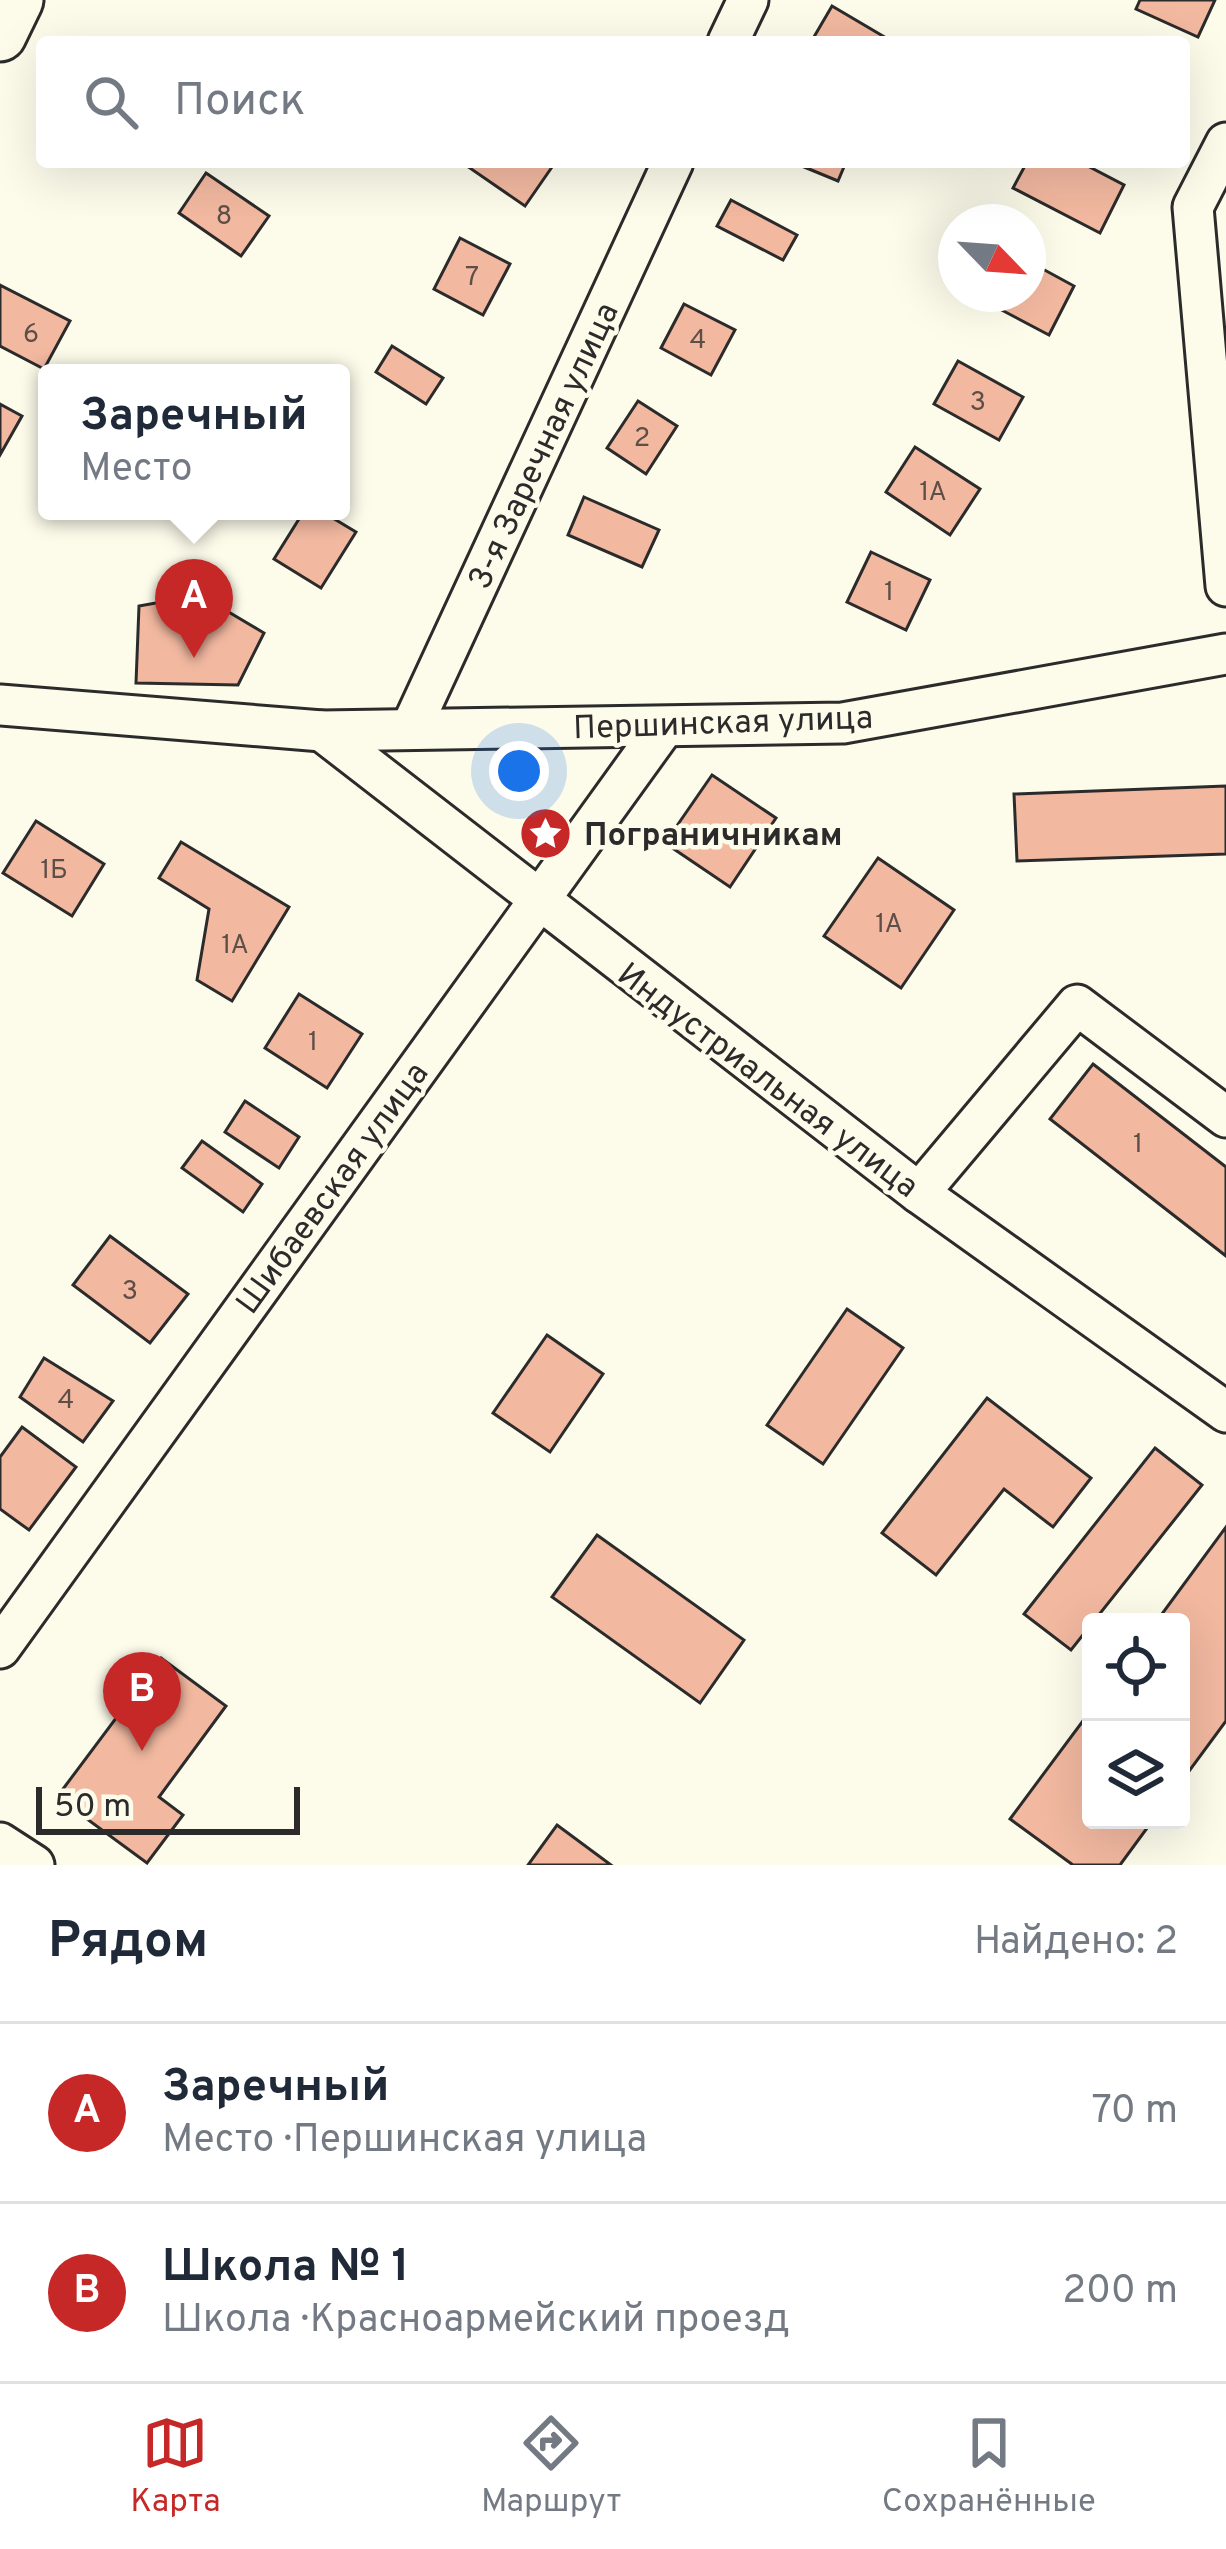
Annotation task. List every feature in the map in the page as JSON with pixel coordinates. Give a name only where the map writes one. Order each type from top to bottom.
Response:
[{"type":"main road","points":[[0,35],[17,0]]},
{"type":"street","points":[[731,36],[748,0]]},
{"type":"street","points":[[1226,143],[1210,201],[1226,586]]},
{"type":"street","name":"3-я Заречная улица","points":[[411,728],[670,168]]},
{"type":"street","name":"Першинская улица","points":[[0,705],[322,731],[843,722],[1226,654]]},
{"type":"street","name":"Шибаевская улица","points":[[0,1648],[664,727]]},
{"type":"street","name":"Индустриальная улица","points":[[322,731],[919,1193],[1226,1412]]},
{"type":"street","points":[[919,1193],[1077,1005],[1226,1117]]},
{"type":"street","points":[[0,1843],[34,1865]]},
{"type":"building","points":[[1140,0],[1215,0],[1198,37],[1136,9]]},
{"type":"building","points":[[832,6],[883,36],[814,36]]},
{"type":"building","points":[[470,168],[551,168],[525,206]]},
{"type":"building","points":[[807,168],[843,168],[838,181]]},
{"type":"building","points":[[1024,168],[1091,168],[1124,185],[1100,233],[1013,188]]},
{"type":"building","points":[[206,173],[269,216],[241,256],[179,213]]},
{"type":"building","points":[[731,200],[797,235],[783,260],[717,226]]},
{"type":"building","points":[[460,238],[510,264],[483,315],[434,289]]},
{"type":"building","points":[[1046,271],[1074,286],[1049,335],[1005,312],[1046,312]]},
{"type":"building","points":[[0,285],[70,321],[47,364],[38,366],[0,346]]},
{"type":"building","points":[[684,304],[735,330],[711,375],[661,348]]},
{"type":"building","points":[[392,346],[443,378],[426,404],[376,372]]},
{"type":"building","points":[[958,361],[1023,397],[999,440],[934,404]]},
{"type":"building","points":[[638,401],[677,426],[646,474],[607,448]]},
{"type":"building","points":[[0,404],[22,416],[0,455]]},
{"type":"building","points":[[915,447],[980,489],[950,535],[886,492]]},
{"type":"building","points":[[584,497],[659,530],[642,567],[568,535]]},
{"type":"building","points":[[298,520],[336,520],[356,532],[321,588],[274,559]]},
{"type":"building","points":[[871,552],[930,580],[906,630],[847,602]]},
{"type":"building","points":[[200,595],[264,633],[238,685],[136,683],[139,606]]},
{"type":"building","points":[[712,775],[776,818],[730,887],[665,843]]},
{"type":"building","points":[[1226,786],[1226,854],[1017,861],[1014,794]]},
{"type":"building","points":[[36,821],[104,864],[72,916],[3,873]]},
{"type":"building","points":[[181,842],[289,907],[232,1001],[197,980],[209,909],[159,878]]},
{"type":"building","points":[[878,858],[954,910],[901,988],[824,936]]},
{"type":"building","points":[[299,994],[362,1034],[327,1088],[265,1048]]},
{"type":"building","points":[[1093,1064],[1226,1167],[1226,1256],[1050,1119]]},
{"type":"building","points":[[245,1101],[299,1137],[279,1168],[225,1132]]},
{"type":"building","points":[[202,1141],[262,1184],[243,1212],[182,1168]]},
{"type":"building","points":[[110,1236],[188,1294],[150,1343],[73,1285]]},
{"type":"building","points":[[847,1309],[903,1348],[823,1464],[767,1425]]},
{"type":"building","points":[[547,1335],[603,1374],[550,1452],[493,1413]]},
{"type":"building","points":[[44,1358],[113,1401],[83,1442],[20,1397]]},
{"type":"building","points":[[987,1398],[1091,1478],[1053,1527],[1004,1489],[936,1575],[882,1533]]},
{"type":"building","points":[[22,1427],[76,1467],[29,1530],[0,1509],[0,1457]]},
{"type":"building","points":[[1155,1448],[1202,1485],[1100,1613],[1082,1613],[1082,1636],[1071,1650],[1024,1614]]},
{"type":"building","points":[[1226,1527],[1226,1721],[1190,1770],[1190,1613],[1163,1613]]},
{"type":"building","points":[[597,1535],[744,1640],[700,1703],[552,1597]]},
{"type":"building","points":[[161,1658],[226,1706],[159,1797],[183,1815],[147,1863],[57,1797]]},
{"type":"building","points":[[1082,1722],[1082,1829],[1146,1829],[1120,1865],[1073,1865],[1010,1819]]},
{"type":"building","points":[[557,1825],[611,1865],[528,1865]]},
{"type":"place","name":"Заречный","points":[[194,658]]},
{"type":"place","name":"Пограничникам","points":[[545,833]]},
{"type":"place","name":"Школа № 1","points":[[142,1751]]}]
